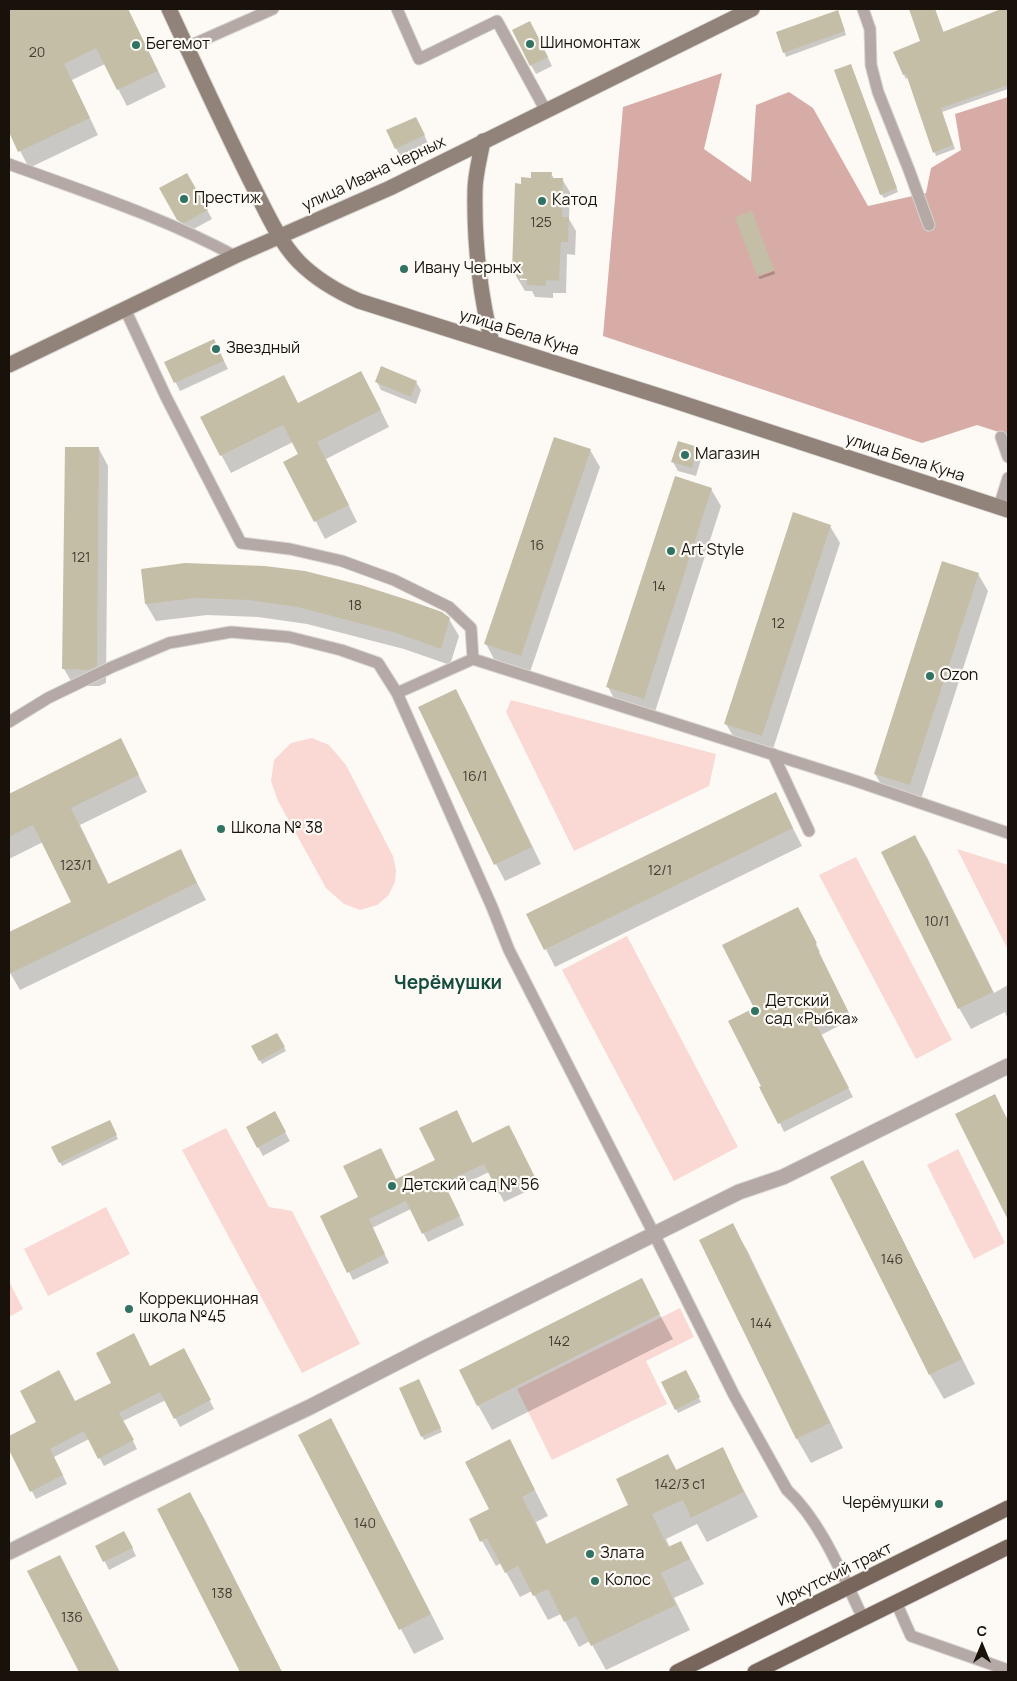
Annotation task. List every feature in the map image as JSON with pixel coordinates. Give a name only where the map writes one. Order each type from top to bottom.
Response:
[{"type":"main road","name":"Иркутский тракт","points":[[677,1672],[1008,1508]]},
{"type":"main road","points":[[755,1672],[1008,1546]]},
{"type":"street","name":"улица Бела Куна","points":[[169,9],[235,150],[280,237],[298,260],[316,278],[336,291],[359,301],[1004,508]]},
{"type":"street","name":"улица Ивана Черных","points":[[9,365],[235,256],[390,188],[752,9]]},
{"type":"street","points":[[483,141],[475,189],[477,238],[480,286],[492,344]]},
{"type":"street","points":[[9,1552],[310,1407],[739,1192],[783,1177],[1008,1066]]},
{"type":"lane","points":[[187,47],[273,9]]},
{"type":"lane","points":[[397,9],[419,60],[497,21],[546,111]]},
{"type":"lane","points":[[863,9],[870,29],[871,65],[878,92],[929,225]]},
{"type":"lane","points":[[9,164],[110,201],[208,242],[235,256]]},
{"type":"lane","points":[[125,309],[166,397],[241,543],[290,549],[342,561],[394,580],[449,608],[470,628],[473,659]]},
{"type":"lane","points":[[1001,437],[1008,457]]},
{"type":"lane","points":[[1004,508],[1008,478]]},
{"type":"lane","points":[[9,722],[48,698],[112,667],[170,643],[231,632],[289,637],[342,650],[378,663],[397,693],[492,907],[509,950],[734,1395],[787,1490],[800,1501],[815,1522],[864,1618]]},
{"type":"lane","points":[[397,693],[473,659],[881,789],[1008,833]]},
{"type":"lane","points":[[773,754],[809,831]]},
{"type":"lane","points":[[896,1602],[911,1636],[1008,1670]]},
{"type":"shaded area","points":[[722,73],[704,149],[751,182],[756,105],[789,92],[813,108],[868,206],[926,193],[931,168],[961,150],[955,114],[1008,97],[1008,435],[977,425],[922,443],[603,336],[623,107]]},
{"type":"shaded area","points":[[511,700],[716,754],[709,786],[574,851],[506,712]]},
{"type":"shaded area","points":[[312,738],[329,745],[346,765],[393,856],[396,870],[395,882],[388,896],[377,905],[360,910],[344,904],[326,888],[278,801],[271,781],[274,760],[291,743]]},
{"type":"shaded area","points":[[957,849],[1008,865],[1007,948]]},
{"type":"shaded area","points":[[856,857],[952,1040],[916,1059],[819,875]]},
{"type":"shaded area","points":[[627,936],[738,1147],[674,1181],[562,970]]},
{"type":"shaded area","points":[[226,1128],[269,1207],[292,1211],[360,1344],[302,1373],[182,1150]]},
{"type":"shaded area","points":[[958,1149],[1005,1243],[974,1259],[927,1165]]},
{"type":"shaded area","points":[[106,1207],[130,1254],[48,1296],[24,1249]]},
{"type":"shaded area","points":[[9,1281],[23,1309],[9,1317]]},
{"type":"shaded area","points":[[680,1308],[694,1337],[646,1361],[667,1404],[552,1460],[517,1389]]},
{"type":"building","points":[[9,9],[128,9],[158,71],[117,90],[96,48],[64,64],[90,118],[18,152],[9,132]]},
{"type":"building","points":[[909,9],[935,9],[943,32],[1001,9],[1008,9],[1008,85],[941,108],[953,145],[933,153],[906,74],[903,75],[893,52],[920,41]]},
{"type":"building","points":[[838,10],[845,31],[783,53],[776,32]]},
{"type":"building","name":"Шиномонтаж","points":[[530,21],[548,57],[530,66],[512,30]]},
{"type":"building","points":[[851,64],[897,188],[880,195],[834,70]]},
{"type":"building","points":[[416,117],[425,135],[395,149],[386,130]]},
{"type":"building","points":[[531,172],[552,172],[551,178],[563,178],[562,217],[569,217],[568,242],[561,242],[559,281],[546,280],[546,286],[527,285],[527,279],[517,278],[517,271],[512,271],[515,183],[521,184],[521,177],[531,178]]},
{"type":"building","name":"Престиж","points":[[187,173],[208,210],[184,223],[177,220],[159,188]]},
{"type":"building","points":[[752,211],[774,270],[757,276],[735,217]]},
{"type":"building","points":[[214,339],[224,361],[174,383],[164,362]]},
{"type":"building","points":[[381,366],[417,381],[411,397],[375,382]]},
{"type":"building","points":[[361,371],[381,410],[317,442],[349,505],[314,522],[283,462],[298,454],[283,425],[220,456],[200,417],[284,375],[298,403]]},
{"type":"building","points":[[554,437],[591,449],[521,656],[484,644]]},
{"type":"building","name":"Магазин","points":[[678,441],[698,447],[692,468],[671,462]]},
{"type":"building","points":[[65,447],[99,447],[97,666],[89,670],[62,669]]},
{"type":"building","points":[[675,476],[712,488],[644,699],[606,687]]},
{"type":"building","points":[[793,512],[831,525],[762,736],[724,724]]},
{"type":"building","points":[[942,561],[979,573],[910,785],[874,774]]},
{"type":"building","points":[[185,563],[265,566],[305,571],[361,585],[408,600],[442,612],[450,618],[441,649],[393,632],[297,607],[248,600],[197,598],[145,604],[141,569]]},
{"type":"building","points":[[456,689],[532,847],[494,865],[418,707]]},
{"type":"building","points":[[121,738],[139,775],[71,808],[108,884],[181,849],[197,883],[9,974],[9,932],[71,902],[33,825],[9,837],[9,794]]},
{"type":"building","points":[[776,792],[793,828],[544,950],[526,914]]},
{"type":"building","points":[[915,835],[993,992],[958,1009],[881,852]]},
{"type":"building","points":[[798,907],[817,943],[815,944],[848,1011],[817,1026],[849,1088],[778,1124],[728,1021],[754,1008],[722,945]]},
{"type":"building","points":[[277,1033],[285,1047],[259,1061],[251,1046]]},
{"type":"building","points":[[995,1094],[1008,1121],[1008,1220],[955,1114]]},
{"type":"building","points":[[457,1110],[472,1143],[509,1125],[535,1177],[499,1194],[484,1164],[444,1183],[460,1216],[422,1234],[406,1201],[369,1219],[385,1254],[347,1273],[320,1216],[358,1197],[343,1166],[381,1148],[396,1179],[435,1160],[419,1128]]},
{"type":"building","points":[[275,1111],[286,1132],[257,1148],[246,1127]]},
{"type":"building","points":[[110,1120],[117,1135],[59,1163],[51,1147]]},
{"type":"building","points":[[863,1160],[962,1359],[929,1375],[830,1177]]},
{"type":"building","points":[[733,1223],[830,1423],[796,1439],[699,1240]]},
{"type":"building","points":[[642,1278],[660,1314],[477,1406],[459,1370]]},
{"type":"building","points":[[134,1333],[150,1366],[184,1348],[211,1400],[174,1419],[160,1392],[119,1413],[134,1440],[98,1459],[84,1431],[50,1449],[63,1475],[30,1492],[9,1450],[9,1436],[36,1422],[20,1391],[59,1370],[75,1401],[111,1383],[96,1353]]},
{"type":"building","points":[[686,1370],[700,1397],[675,1410],[661,1382]]},
{"type":"building","points":[[419,1379],[441,1428],[421,1437],[399,1388]]},
{"type":"building","points":[[331,1418],[431,1614],[399,1630],[298,1435]]},
{"type":"building","points":[[510,1439],[535,1490],[522,1497],[546,1544],[628,1505],[616,1479],[668,1454],[676,1470],[723,1447],[744,1492],[691,1518],[683,1500],[652,1514],[668,1547],[681,1541],[690,1559],[661,1573],[676,1605],[591,1646],[576,1616],[564,1622],[548,1589],[533,1596],[518,1566],[505,1573],[487,1538],[480,1542],[469,1519],[489,1509],[465,1462]]},
{"type":"building","points":[[190,1492],[282,1672],[240,1672],[157,1509]]},
{"type":"building","points":[[124,1531],[133,1548],[103,1562],[95,1546]]},
{"type":"building","points":[[60,1555],[119,1672],[79,1672],[27,1571]]},
{"type":"place","name":"Шиномонтаж","points":[[530,44]]},
{"type":"place","name":"Бегемот","points":[[136,45]]},
{"type":"place","name":"Престиж","points":[[184,199]]},
{"type":"place","name":"Катод","points":[[542,201]]},
{"type":"place","name":"Ивану Черных","points":[[404,269]]},
{"type":"place","name":"Звездный","points":[[216,349]]},
{"type":"place","name":"Магазин","points":[[685,455]]},
{"type":"place","name":"Art Style","points":[[671,551]]},
{"type":"place","name":"Ozon","points":[[930,676]]},
{"type":"place","name":"Школа № 38","points":[[221,829]]},
{"type":"place","name":"Детский сад «Рыбка»","points":[[755,1011]]},
{"type":"place","name":"Детский сад № 56","points":[[392,1186]]},
{"type":"place","name":"Коррекционная школа №45","points":[[129,1309]]},
{"type":"place","name":"Черёмушки","points":[[939,1504]]},
{"type":"place","name":"Злата","points":[[590,1554]]},
{"type":"place","name":"Колос","points":[[595,1581]]},
{"type":"district","name":"Черёмушки","points":[[448,984]]}]
